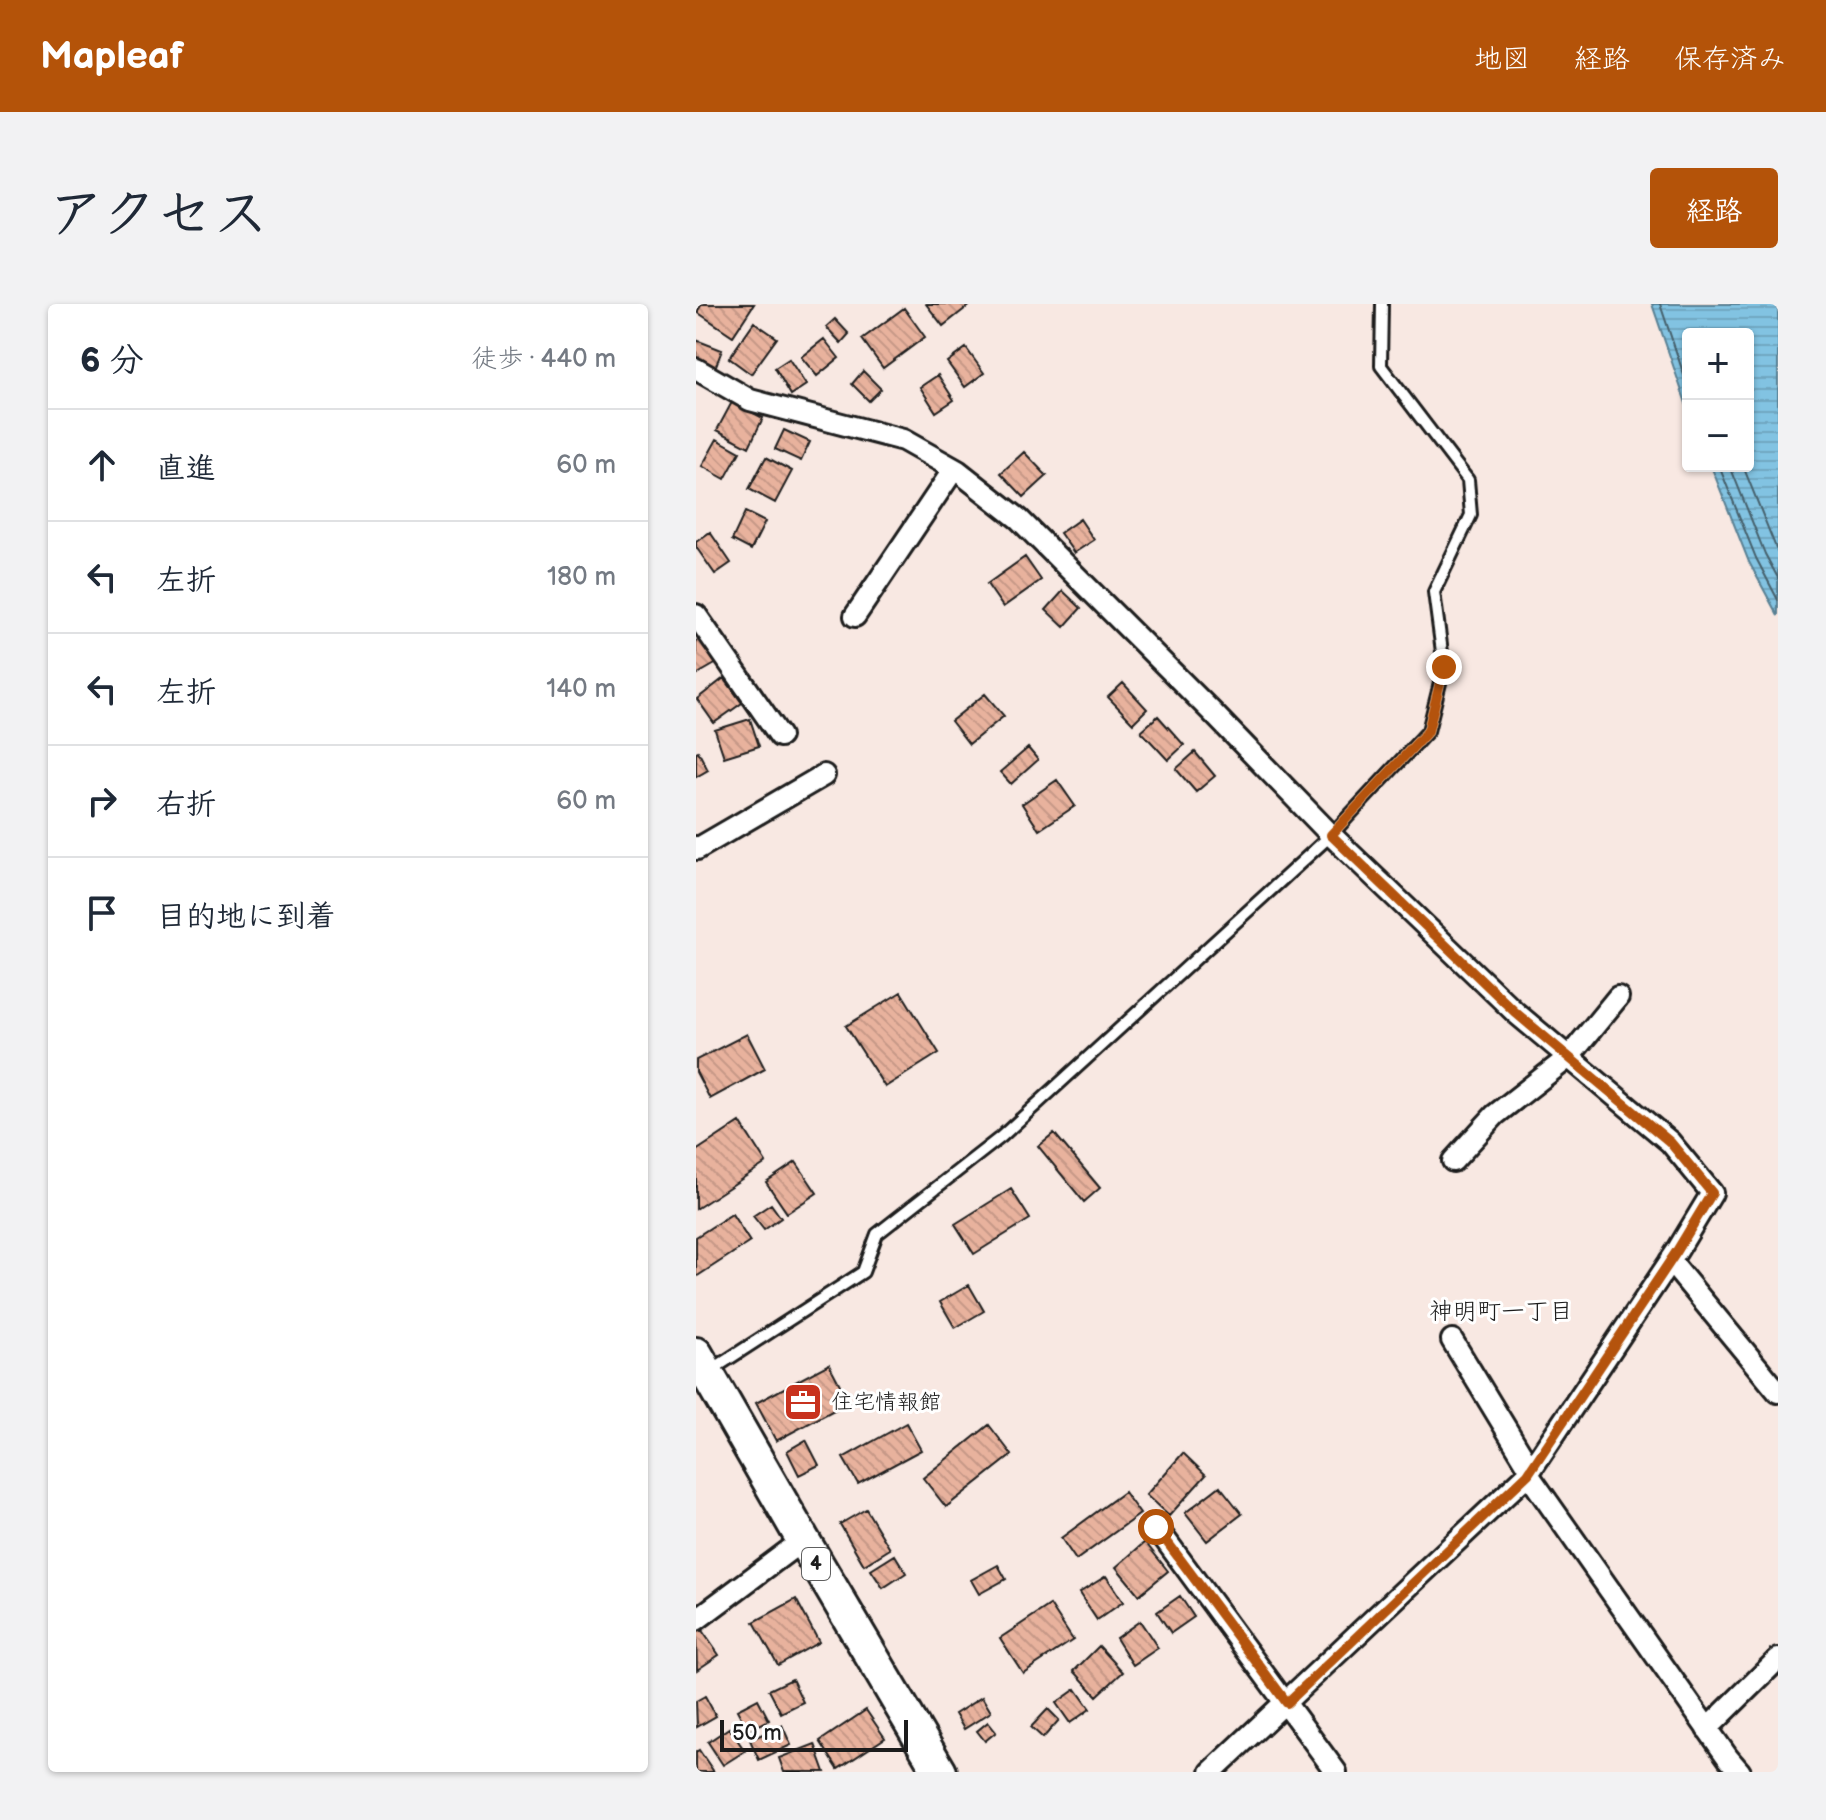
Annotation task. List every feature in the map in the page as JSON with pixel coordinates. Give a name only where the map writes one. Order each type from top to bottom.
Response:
[{"type":"highway","name":"4","points":[[701,1363],[940,1772]]},
{"type":"street","points":[[696,369],[750,400],[903,440],[954,469],[1019,519],[1331,835],[1516,1013],[1670,1142],[1712,1193],[1529,1472],[1211,1772]]},
{"type":"street","points":[[855,616],[954,469]]},
{"type":"street","points":[[696,615],[780,736]]},
{"type":"street","points":[[696,847],[824,775]]},
{"type":"street","points":[[1453,1161],[1495,1115],[1569,1057],[1618,997]]},
{"type":"street","points":[[1670,1261],[1778,1392]]},
{"type":"street","points":[[1452,1340],[1529,1472],[1707,1729],[1728,1767]]},
{"type":"street","points":[[1156,1527],[1336,1772]]},
{"type":"street","points":[[696,1620],[803,1540]]},
{"type":"street","points":[[1707,1729],[1778,1659]]},
{"type":"lane","points":[[701,1363],[863,1272],[877,1234],[1001,1137],[1331,835],[1428,731],[1444,667],[1434,592],[1471,515],[1468,480],[1381,366],[1382,304]]},
{"type":"water","points":[[1652,304],[1778,304],[1778,616],[1749,562],[1713,472],[1754,472],[1754,328],[1682,328],[1682,392]]},
{"type":"building","points":[[702,304],[754,304],[733,336],[697,312]]},
{"type":"building","points":[[926,304],[971,304],[943,326]]},
{"type":"building","points":[[904,308],[925,337],[883,368],[862,339]]},
{"type":"building","points":[[835,319],[849,334],[841,343],[826,327]]},
{"type":"building","points":[[754,322],[777,338],[751,374],[729,358]]},
{"type":"building","points":[[824,339],[839,358],[817,376],[801,357]]},
{"type":"building","points":[[696,340],[722,350],[715,368],[696,361]]},
{"type":"building","points":[[966,348],[984,373],[965,387],[947,362]]},
{"type":"building","points":[[789,359],[806,385],[791,395],[775,368]]},
{"type":"building","points":[[863,371],[881,389],[869,401],[852,384]]},
{"type":"building","points":[[938,375],[954,400],[936,412],[920,387]]},
{"type":"building","points":[[732,402],[763,418],[749,447],[717,430]]},
{"type":"building","points":[[784,430],[810,442],[801,461],[775,449]]},
{"type":"building","points":[[717,439],[740,452],[725,479],[702,466]]},
{"type":"building","points":[[1024,452],[1047,476],[1024,497],[1001,473]]},
{"type":"building","points":[[766,457],[792,471],[775,503],[749,489]]},
{"type":"building","points":[[745,512],[765,522],[751,550],[732,540]]},
{"type":"building","points":[[1080,519],[1094,540],[1074,553],[1060,533]]},
{"type":"building","points":[[710,532],[731,563],[715,574],[696,547],[696,542]]},
{"type":"building","points":[[1025,557],[1041,580],[1003,607],[987,584]]},
{"type":"building","points":[[1063,591],[1081,608],[1064,627],[1046,610]]},
{"type":"building","points":[[702,638],[717,663],[696,675],[696,641]]},
{"type":"building","points":[[724,678],[742,703],[714,723],[697,699]]},
{"type":"building","points":[[1123,683],[1147,709],[1133,723],[1108,697]]},
{"type":"building","points":[[985,694],[1004,716],[969,744],[951,721]]},
{"type":"building","points":[[1158,716],[1184,745],[1168,760],[1141,731]]},
{"type":"building","points":[[750,719],[759,746],[724,757],[715,730]]},
{"type":"building","points":[[1028,748],[1038,760],[1011,784],[1000,772]]},
{"type":"building","points":[[696,752],[708,770],[696,777]]},
{"type":"building","points":[[1195,752],[1215,776],[1196,792],[1176,769]]},
{"type":"building","points":[[1057,780],[1075,806],[1039,830],[1022,804]]},
{"type":"building","points":[[901,992],[939,1053],[885,1087],[846,1026]]},
{"type":"building","points":[[747,1034],[765,1069],[710,1099],[696,1072],[696,1060]]},
{"type":"building","points":[[740,1122],[766,1163],[696,1209],[696,1151]]},
{"type":"building","points":[[1054,1133],[1100,1188],[1084,1202],[1038,1146]]},
{"type":"building","points":[[796,1162],[817,1193],[787,1213],[766,1182]]},
{"type":"building","points":[[1011,1189],[1030,1219],[974,1254],[955,1224]]},
{"type":"building","points":[[771,1204],[781,1218],[764,1230],[753,1216]]},
{"type":"building","points":[[732,1214],[750,1242],[696,1277],[696,1237]]},
{"type":"building","points":[[969,1285],[984,1311],[955,1328],[940,1302]]},
{"type":"building","name":"住宅情報館","points":[[829,1364],[849,1402],[776,1441],[756,1403]]},
{"type":"building","points":[[906,1423],[921,1450],[858,1484],[843,1458]]},
{"type":"building","points":[[989,1425],[1012,1455],[946,1507],[923,1478]]},
{"type":"building","points":[[806,1440],[819,1465],[799,1475],[787,1451]]},
{"type":"building","points":[[1183,1453],[1206,1475],[1169,1516],[1146,1495]]},
{"type":"building","points":[[1220,1486],[1242,1514],[1207,1541],[1185,1513]]},
{"type":"building","points":[[1124,1492],[1140,1514],[1076,1560],[1061,1538]]},
{"type":"building","points":[[866,1509],[890,1549],[864,1565],[840,1524]]},
{"type":"building","points":[[1145,1542],[1168,1571],[1139,1595],[1116,1567]]},
{"type":"building","points":[[895,1555],[906,1573],[883,1588],[871,1570]]},
{"type":"building","points":[[998,1565],[1006,1579],[979,1594],[971,1580]]},
{"type":"building","points":[[1106,1576],[1123,1602],[1097,1620],[1079,1593]]},
{"type":"building","points":[[1180,1596],[1194,1617],[1171,1633],[1157,1612]]},
{"type":"building","points":[[796,1599],[819,1642],[778,1665],[754,1622]]},
{"type":"building","points":[[1050,1605],[1073,1640],[1023,1673],[1000,1638]]},
{"type":"building","points":[[1140,1621],[1158,1648],[1133,1665],[1116,1638]]},
{"type":"building","points":[[701,1629],[719,1655],[697,1670],[696,1632]]},
{"type":"building","points":[[1099,1646],[1123,1672],[1097,1696],[1074,1671]]},
{"type":"building","points":[[792,1679],[803,1702],[781,1713],[769,1690]]},
{"type":"building","points":[[1076,1689],[1090,1709],[1070,1723],[1056,1703]]},
{"type":"building","points":[[705,1696],[716,1716],[697,1727],[696,1701]]},
{"type":"building","points":[[982,1697],[991,1712],[964,1729],[955,1714]]},
{"type":"building","points":[[758,1699],[769,1720],[748,1731],[737,1710]]},
{"type":"building","points":[[1048,1709],[1059,1720],[1043,1738],[1031,1727]]},
{"type":"building","points":[[866,1710],[885,1738],[838,1769],[820,1741]]},
{"type":"building","points":[[988,1722],[996,1732],[985,1741],[977,1731]]},
{"type":"building","points":[[782,1725],[791,1745],[759,1760],[750,1740]]},
{"type":"building","points":[[729,1728],[745,1751],[723,1765],[708,1742]]},
{"type":"building","points":[[815,1744],[825,1772],[784,1772],[779,1758]]},
{"type":"building","points":[[699,1750],[714,1772],[696,1772],[696,1752]]},
{"type":"place","name":"住宅情報館","points":[[803,1402]]},
{"type":"district","name":"神明町一丁目","points":[[1501,1311]]},
{"type":"route","points":[[1156,1527],[1287,1703],[1528,1474],[1677,1251],[1712,1193],[1670,1142],[1516,1013],[1331,835],[1428,731],[1444,667]]}]
